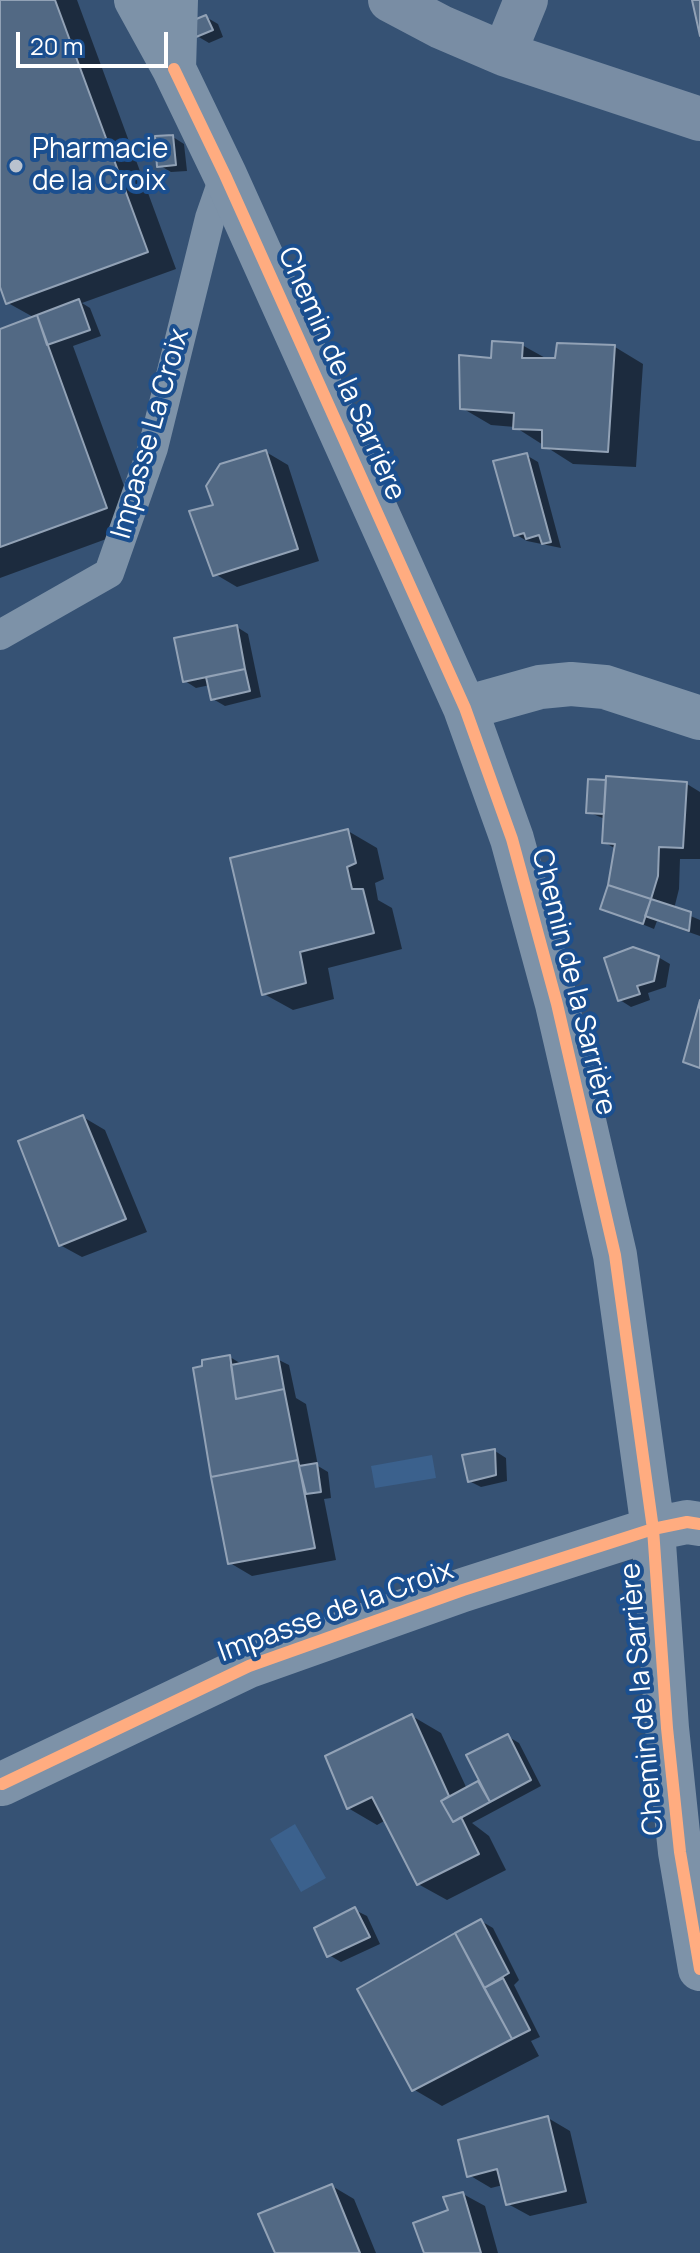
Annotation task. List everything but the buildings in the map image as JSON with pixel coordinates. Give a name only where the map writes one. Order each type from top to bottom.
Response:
[{"type":"street","name":"Chemin de la Sarrière","points":[[136,0],[174,69],[225,175],[465,708],[516,854],[557,1004],[615,1255],[653,1529],[667,1728],[690,1851],[700,1969]]},
{"type":"street","points":[[174,69],[176,0]]},
{"type":"street","points":[[390,0],[448,14],[504,54],[700,119]]},
{"type":"street","points":[[504,54],[526,0]]},
{"type":"street","points":[[465,708],[540,687],[571,684],[605,687],[700,718]]},
{"type":"street","name":"Impasse de la Croix","points":[[2,1784],[249,1666],[463,1590],[653,1529],[687,1522],[700,1524]]},
{"type":"lane","name":"Impasse La Croix","points":[[0,635],[109,573],[153,448],[210,218],[225,175]]},
{"type":"water","points":[[432,1455],[436,1478],[375,1488],[371,1466]]},
{"type":"water","points":[[295,1824],[326,1878],[301,1892],[270,1839]]},
{"type":"cycle path","points":[[174,69],[225,175],[465,708],[512,839],[557,1004],[615,1255],[653,1529],[667,1728],[680,1852],[700,1969]]},
{"type":"cycle path","points":[[2,1784],[249,1666],[463,1590],[653,1529],[687,1522],[700,1524]]},
{"type":"place","name":"Pharmacie de la Croix","points":[[16,166]]}]
